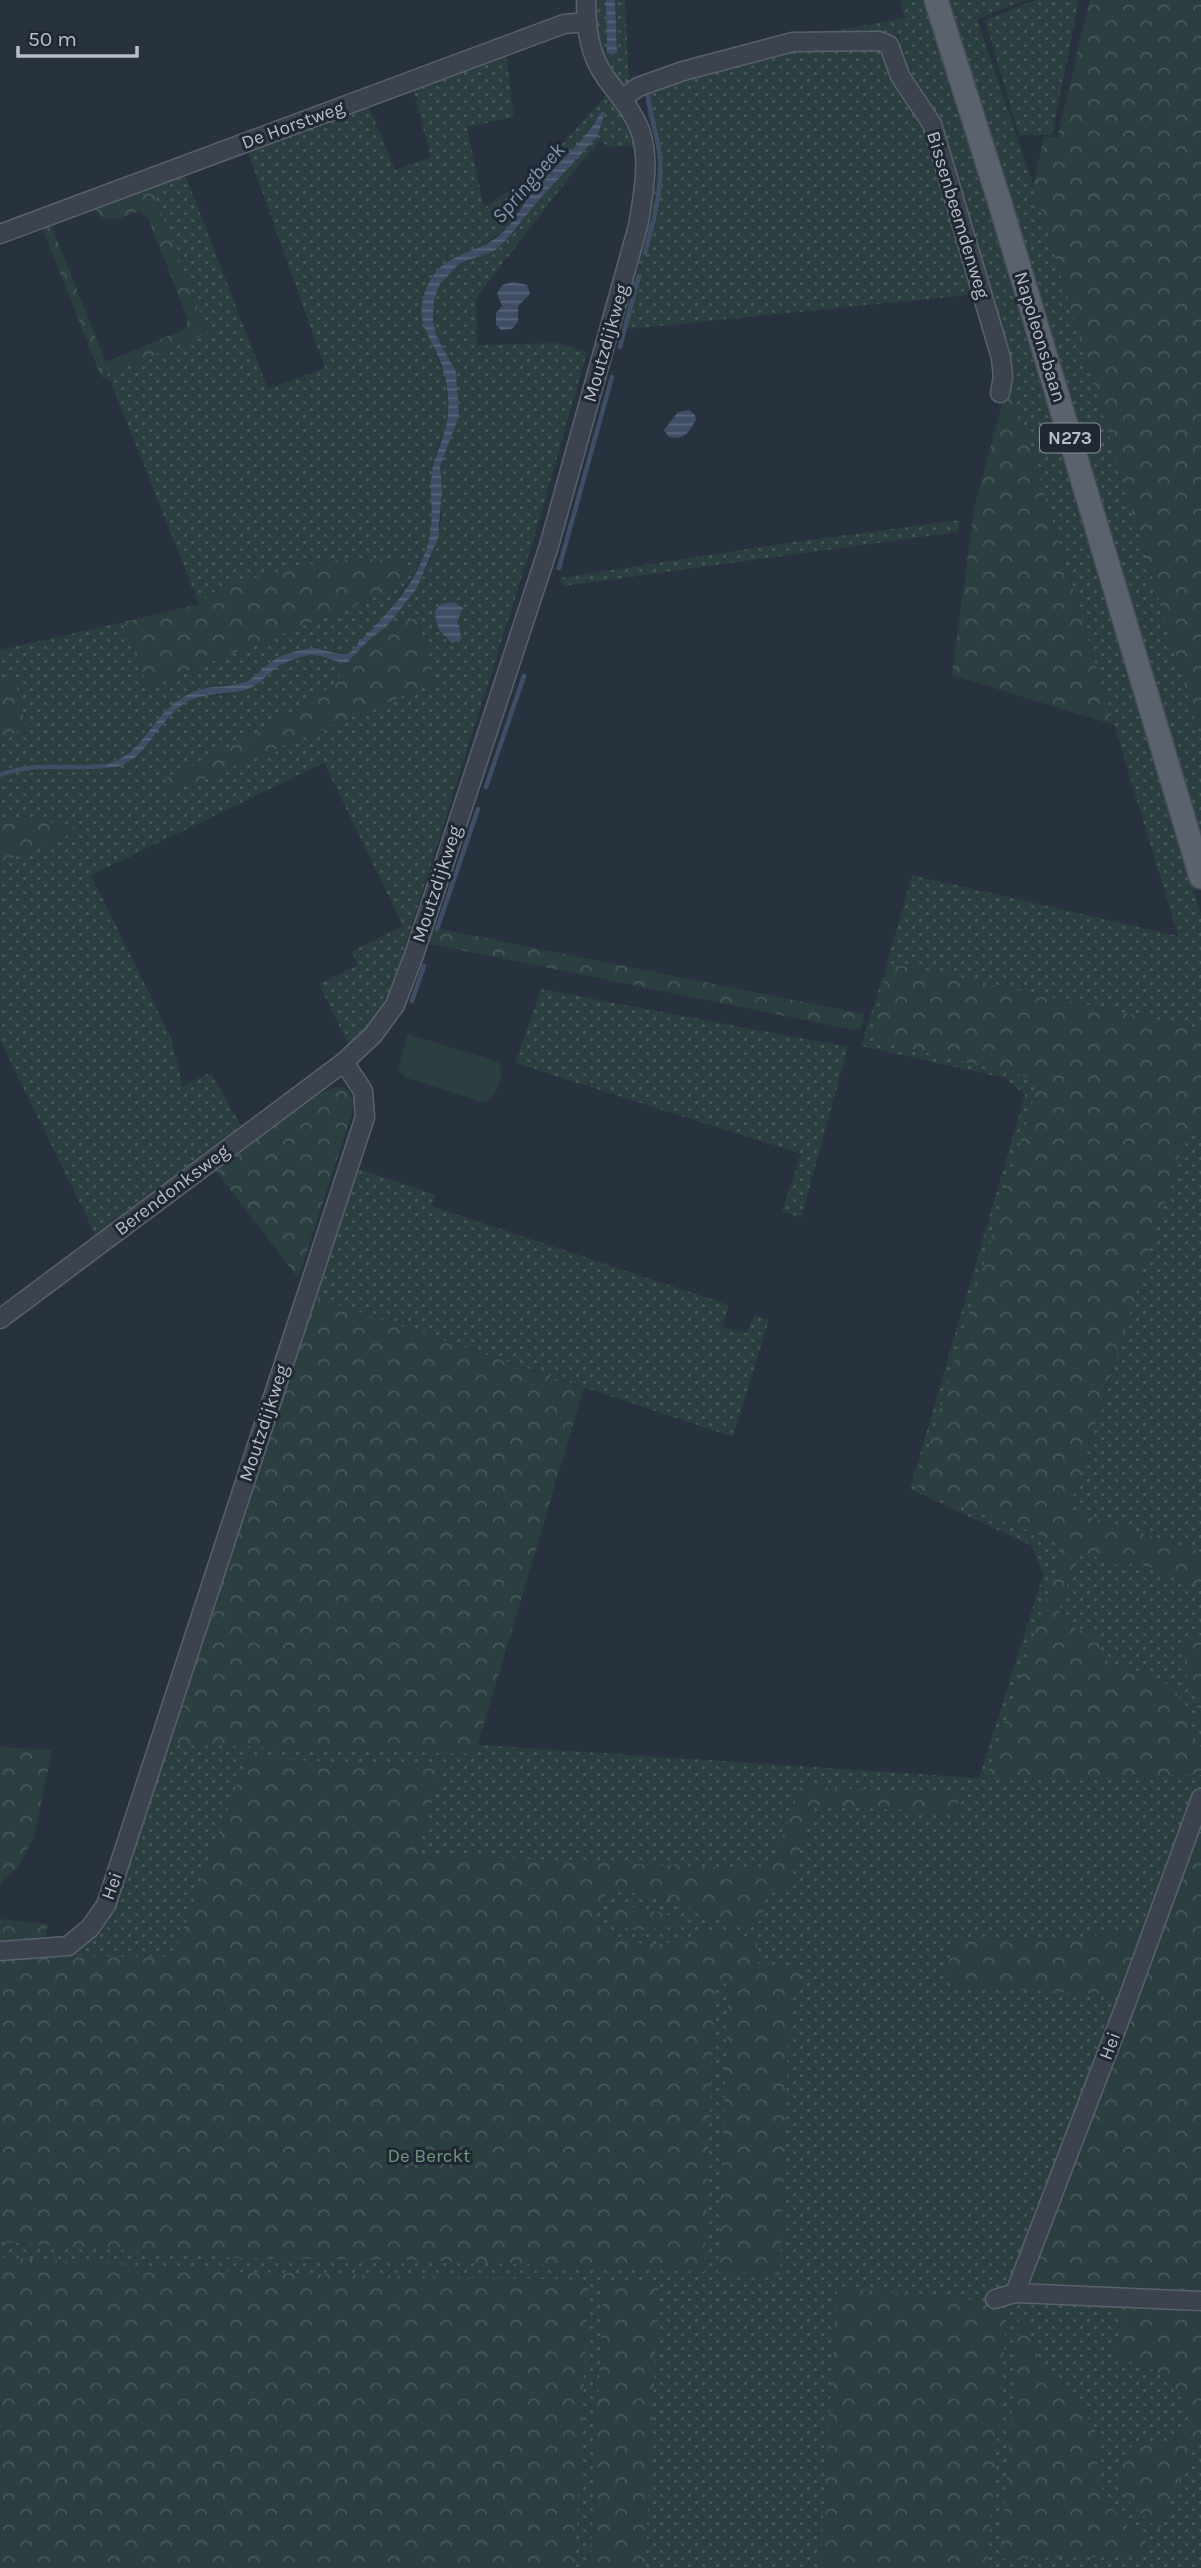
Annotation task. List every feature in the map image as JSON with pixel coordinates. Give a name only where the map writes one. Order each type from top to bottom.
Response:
[{"type":"main road","name":"Napoleonsbaan","points":[[936,0],[999,200],[1201,877]]},
{"type":"street","name":"Moutzdijkweg","points":[[159,1749],[365,1117],[363,1091],[344,1062],[373,1035],[395,1005],[414,955],[553,532],[638,226],[645,159],[641,134],[633,115],[597,63],[590,47],[586,0]]},
{"type":"street","name":"De Horstweg","points":[[0,234],[564,24],[586,22]]},
{"type":"street","name":"Bissenbeemdenweg","points":[[622,99],[638,87],[683,71],[793,42],[879,41],[889,45],[900,76],[932,124],[1001,358],[1003,377],[1000,393]]},
{"type":"street","name":"Berendonksweg","points":[[0,1319],[344,1062]]},
{"type":"street","name":"Hei","points":[[0,1951],[68,1946],[90,1928],[106,1905],[159,1749]]},
{"type":"street","name":"Hei","points":[[1015,2293],[1128,2001],[1201,1798]]},
{"type":"street","points":[[995,2299],[1015,2293],[1201,2301]]},
{"type":"green space","points":[[593,0],[606,0],[607,52],[617,53],[615,0],[625,0],[629,83],[620,84],[606,65],[597,34]]},
{"type":"green space","points":[[900,0],[923,0],[937,38],[1201,914],[1201,1029],[887,963],[912,875],[1178,936],[1009,378],[936,123],[896,52],[900,42],[898,35],[793,38],[905,18]]},
{"type":"green space","points":[[942,0],[1026,0],[977,19],[1033,184],[1201,739],[1201,852]]},
{"type":"green space","points":[[1036,0],[1079,0],[1052,135],[1019,135],[985,20]]},
{"type":"green space","points":[[1090,0],[1201,0],[1201,739],[1033,184],[1044,137],[1057,138]]},
{"type":"green space","points":[[794,46],[884,48],[929,126],[978,294],[620,330],[648,225],[656,182],[658,152],[647,109],[647,92],[669,81]]},
{"type":"green space","points":[[506,54],[514,117],[467,127],[484,208],[540,169],[607,94],[624,116],[634,146],[610,147],[600,141],[476,298],[477,345],[556,343],[587,352],[535,535],[395,978],[379,1012],[350,1048],[319,984],[358,965],[352,951],[403,926],[324,763],[91,875],[171,1038],[183,1086],[207,1074],[212,1075],[242,1127],[95,1234],[0,1040],[0,863],[82,829],[22,816],[0,826],[0,740],[26,728],[14,679],[0,681],[0,650],[123,622],[148,687],[388,592],[405,576],[221,587],[199,604],[110,380],[101,377],[207,333],[150,185],[184,172],[268,389],[325,368],[247,149],[368,104],[395,170],[431,157],[413,90]],"holes":[[[601,112],[597,137],[506,240],[494,251],[460,263],[440,284],[434,299],[433,319],[436,335],[456,372],[459,416],[440,466],[441,520],[431,559],[417,588],[388,625],[417,618],[434,683],[254,735],[333,686],[347,663],[316,655],[301,657],[279,665],[262,680],[247,688],[234,693],[190,700],[173,712],[147,745],[128,763],[116,767],[102,767],[127,754],[197,690],[242,683],[253,678],[272,661],[289,653],[314,647],[341,654],[351,652],[383,621],[422,561],[430,536],[432,475],[437,448],[447,423],[449,406],[444,373],[422,320],[422,300],[432,277],[505,230],[536,187],[582,140]]]},
{"type":"green space","points":[[150,185],[208,333],[101,377],[41,225],[50,222],[106,362],[185,329],[188,319],[148,218],[139,211],[118,219],[103,219],[93,206]]},
{"type":"green space","points":[[1009,378],[1114,725],[952,675],[974,509]]},
{"type":"green space","points":[[960,520],[958,532],[564,586],[560,578],[794,542]]},
{"type":"green space","points":[[388,559],[404,565],[405,576],[388,592],[148,687],[123,622],[199,604],[221,587],[285,570],[332,560]]},
{"type":"green space","points":[[417,618],[434,683],[170,793],[165,779],[254,735],[333,686],[347,663],[388,625]]},
{"type":"green space","points":[[14,679],[26,728],[0,740],[0,681]]},
{"type":"green space","points":[[22,816],[83,829],[0,863],[0,826]]},
{"type":"green space","points":[[431,927],[864,1014],[861,1029],[854,1030],[425,943]]},
{"type":"green space","points":[[887,963],[1201,1029],[1201,1137],[1186,1133],[1069,1509],[1201,1552],[1201,1587],[1140,1563],[1117,1565],[1080,1551],[1059,1615],[1068,1625],[1097,1637],[1105,1660],[1155,1678],[1173,1689],[1184,1703],[1193,1735],[1201,1747],[1201,1775],[986,1778],[1064,1546],[1055,1540],[920,1492],[917,1486],[1038,1084],[1032,1078],[873,1040]]},
{"type":"green space","name":"De Berckt","points":[[893,966],[1201,1047],[1201,1552],[1096,1520],[1201,1562],[1201,2568],[0,2568],[0,1956],[63,1948],[93,1916],[304,1316],[466,1744],[979,1778],[1043,1575],[1032,1546],[910,1489],[1025,1095],[1005,1078],[861,1046],[882,979]],"holes":[[[1115,1363],[1069,1509],[1064,1507]]]},
{"type":"green space","points":[[541,989],[848,1047],[801,1218],[782,1211],[801,1154],[515,1063]]},
{"type":"green space","points":[[408,1034],[499,1062],[501,1080],[496,1090],[484,1103],[404,1077],[398,1068]]},
{"type":"green space","points":[[341,1086],[348,1090],[351,1096],[353,1110],[298,1278],[216,1171],[291,1111],[324,1092]]},
{"type":"green space","points":[[354,1167],[436,1195],[431,1206],[729,1305],[722,1327],[746,1333],[755,1315],[769,1320],[733,1437],[311,1296]]},
{"type":"green space","points":[[311,1296],[584,1388],[475,1754],[170,1744]]},
{"type":"green space","points":[[1201,1635],[1201,1731],[1193,1689],[1187,1680],[1183,1645]]},
{"type":"green space","points":[[0,1747],[52,1750],[34,1837],[17,1869],[1,1882],[0,1887]]},
{"type":"green space","points":[[247,1758],[443,1767],[417,1851],[419,1854],[770,1870],[801,1786],[958,1794],[958,1813],[816,1805],[784,1893],[767,1892],[762,1919],[753,1925],[723,1922],[669,1900],[624,1891],[608,1893],[594,1907],[593,1923],[603,1934],[631,1943],[665,1944],[698,1934],[718,1932],[758,1938],[754,1963],[801,1967],[800,1987],[792,1987],[790,1992],[780,2275],[718,2272],[729,1984],[715,1983],[704,2272],[421,2260],[241,2258],[0,2242],[0,1955],[173,1957]]},
{"type":"green space","points":[[1201,1806],[1201,2294],[1028,2287],[1024,2282]]},
{"type":"green space","points":[[623,1905],[689,1922],[658,1929],[624,1928],[607,1918],[607,1913],[614,1906]]},
{"type":"green space","points":[[0,1919],[48,1924],[45,1938],[0,1941]]},
{"type":"green space","points":[[1144,1930],[1121,1995],[960,1987],[947,1973],[953,1940],[975,1937],[1051,1940]]},
{"type":"green space","points":[[0,2257],[240,2272],[589,2280],[575,2568],[0,2568]]},
{"type":"green space","points":[[604,2281],[659,2284],[645,2568],[590,2568]]},
{"type":"green space","points":[[837,2289],[924,2294],[1000,2304],[1007,2311],[987,2568],[820,2568]]},
{"type":"green space","points":[[1121,2304],[1201,2307],[1201,2431],[1159,2530],[1136,2509],[1125,2494],[1121,2485],[1121,2464],[1134,2445],[1172,2440],[1186,2433],[1189,2425],[1188,2414],[1182,2399],[1164,2378],[1149,2368],[1124,2359],[1115,2350],[1124,2324]]},
{"type":"green space","points":[[1020,2313],[1028,2326],[1036,2352],[1074,2394],[1092,2424],[1097,2438],[1098,2470],[1105,2494],[1124,2523],[1152,2546],[1147,2556],[1000,2559]]},
{"type":"water","points":[[606,0],[615,0],[617,53],[612,55],[607,52]]},
{"type":"water","points":[[601,112],[605,112],[597,137],[506,240],[494,251],[460,263],[440,284],[434,300],[433,320],[436,335],[456,372],[459,416],[440,466],[442,490],[438,538],[417,588],[388,625],[347,663],[320,656],[305,656],[279,666],[250,688],[190,700],[172,713],[146,746],[127,763],[115,767],[101,767],[129,753],[165,712],[193,692],[245,682],[274,660],[299,650],[315,648],[342,654],[351,652],[403,592],[420,565],[430,535],[432,472],[448,413],[443,369],[425,328],[422,314],[423,299],[429,283],[447,262],[493,240],[504,231],[544,178],[579,142]]},
{"type":"water","points":[[513,282],[527,285],[530,294],[518,306],[518,322],[512,329],[501,330],[496,325],[496,313],[502,306],[497,293],[502,285]]},
{"type":"water","points":[[689,410],[696,420],[688,432],[679,438],[669,437],[664,430],[678,412]]},
{"type":"water","points":[[454,602],[463,608],[457,622],[462,639],[452,643],[439,629],[435,611],[441,604]]},
{"type":"waterway","points":[[645,253],[660,176],[659,150],[648,96]]},
{"type":"waterway","points":[[620,347],[639,276]]},
{"type":"waterway","points":[[559,568],[612,377]]},
{"type":"waterway","points":[[486,787],[524,676]]},
{"type":"waterway","name":"Springbeek","points":[[0,775],[26,768],[104,766]]},
{"type":"waterway","points":[[437,929],[478,809]]},
{"type":"waterway","points":[[412,1001],[424,966]]}]
